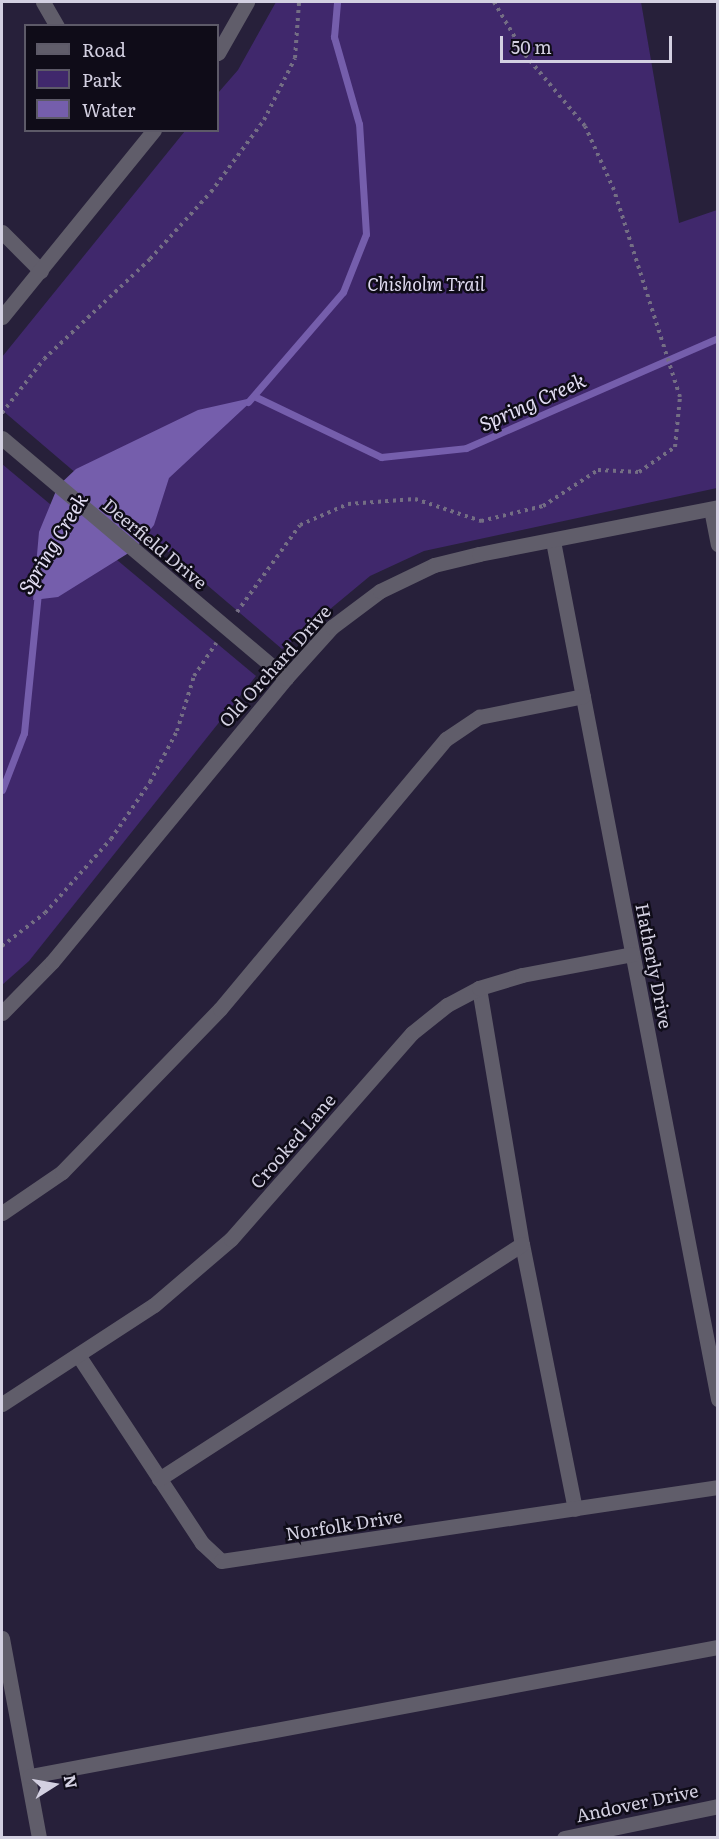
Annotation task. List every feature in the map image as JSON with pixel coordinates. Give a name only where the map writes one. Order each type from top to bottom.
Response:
[{"type":"street","points":[[43,2],[56,24]]},
{"type":"street","points":[[219,51],[248,2]]},
{"type":"street","points":[[2,317],[152,132]]},
{"type":"street","points":[[2,232],[41,271]]},
{"type":"street","name":"Deerfield Drive","points":[[2,438],[55,487],[286,678]]},
{"type":"street","points":[[714,508],[717,544]]},
{"type":"street","name":"Old Orchard Drive","points":[[2,1013],[52,962],[286,678],[332,627],[380,591],[434,565],[714,508]]},
{"type":"street","name":"Hatherly Drive","points":[[553,541],[717,1399]]},
{"type":"street","points":[[2,1213],[62,1172],[212,1018],[446,739],[479,717],[583,696]]},
{"type":"street","name":"Crooked Lane","points":[[2,1404],[80,1358],[154,1305],[231,1239],[412,1033],[478,988],[632,954]]},
{"type":"street","points":[[478,988],[522,1244],[575,1509]]},
{"type":"street","points":[[159,1479],[522,1244]]},
{"type":"street","name":"Norfolk Drive","points":[[80,1358],[202,1543],[221,1561],[717,1487]]},
{"type":"street","points":[[2,1638],[30,1776],[39,1838]]},
{"type":"street","points":[[30,1776],[717,1647]]},
{"type":"street","name":"Andover Drive","points":[[564,1838],[717,1806]]},
{"type":"path","points":[[2,413],[44,359],[150,259],[211,192],[264,120],[295,58],[299,2]]},
{"type":"path","points":[[494,2],[526,56],[585,126],[614,190],[673,375]]},
{"type":"green space","name":"Chisholm Trail","points":[[276,2],[641,2],[679,223],[717,210],[717,488],[424,551],[370,576],[282,649],[2,410],[2,357],[184,132],[219,132],[219,92],[238,70]]},
{"type":"green space","points":[[2,464],[256,676],[29,961],[2,985]]},
{"type":"water","points":[[256,397],[169,478],[154,525],[135,549],[58,597],[33,600],[39,532],[58,486],[76,469],[198,410]]},
{"type":"waterway","name":"Spring Creek","points":[[248,402],[343,292],[366,234],[359,124],[334,37],[337,2]]},
{"type":"waterway","name":"Spring Creek","points":[[256,397],[381,457],[466,448],[718,338]]},
{"type":"waterway","name":"Spring Creek","points":[[2,790],[24,733],[38,592]]}]
